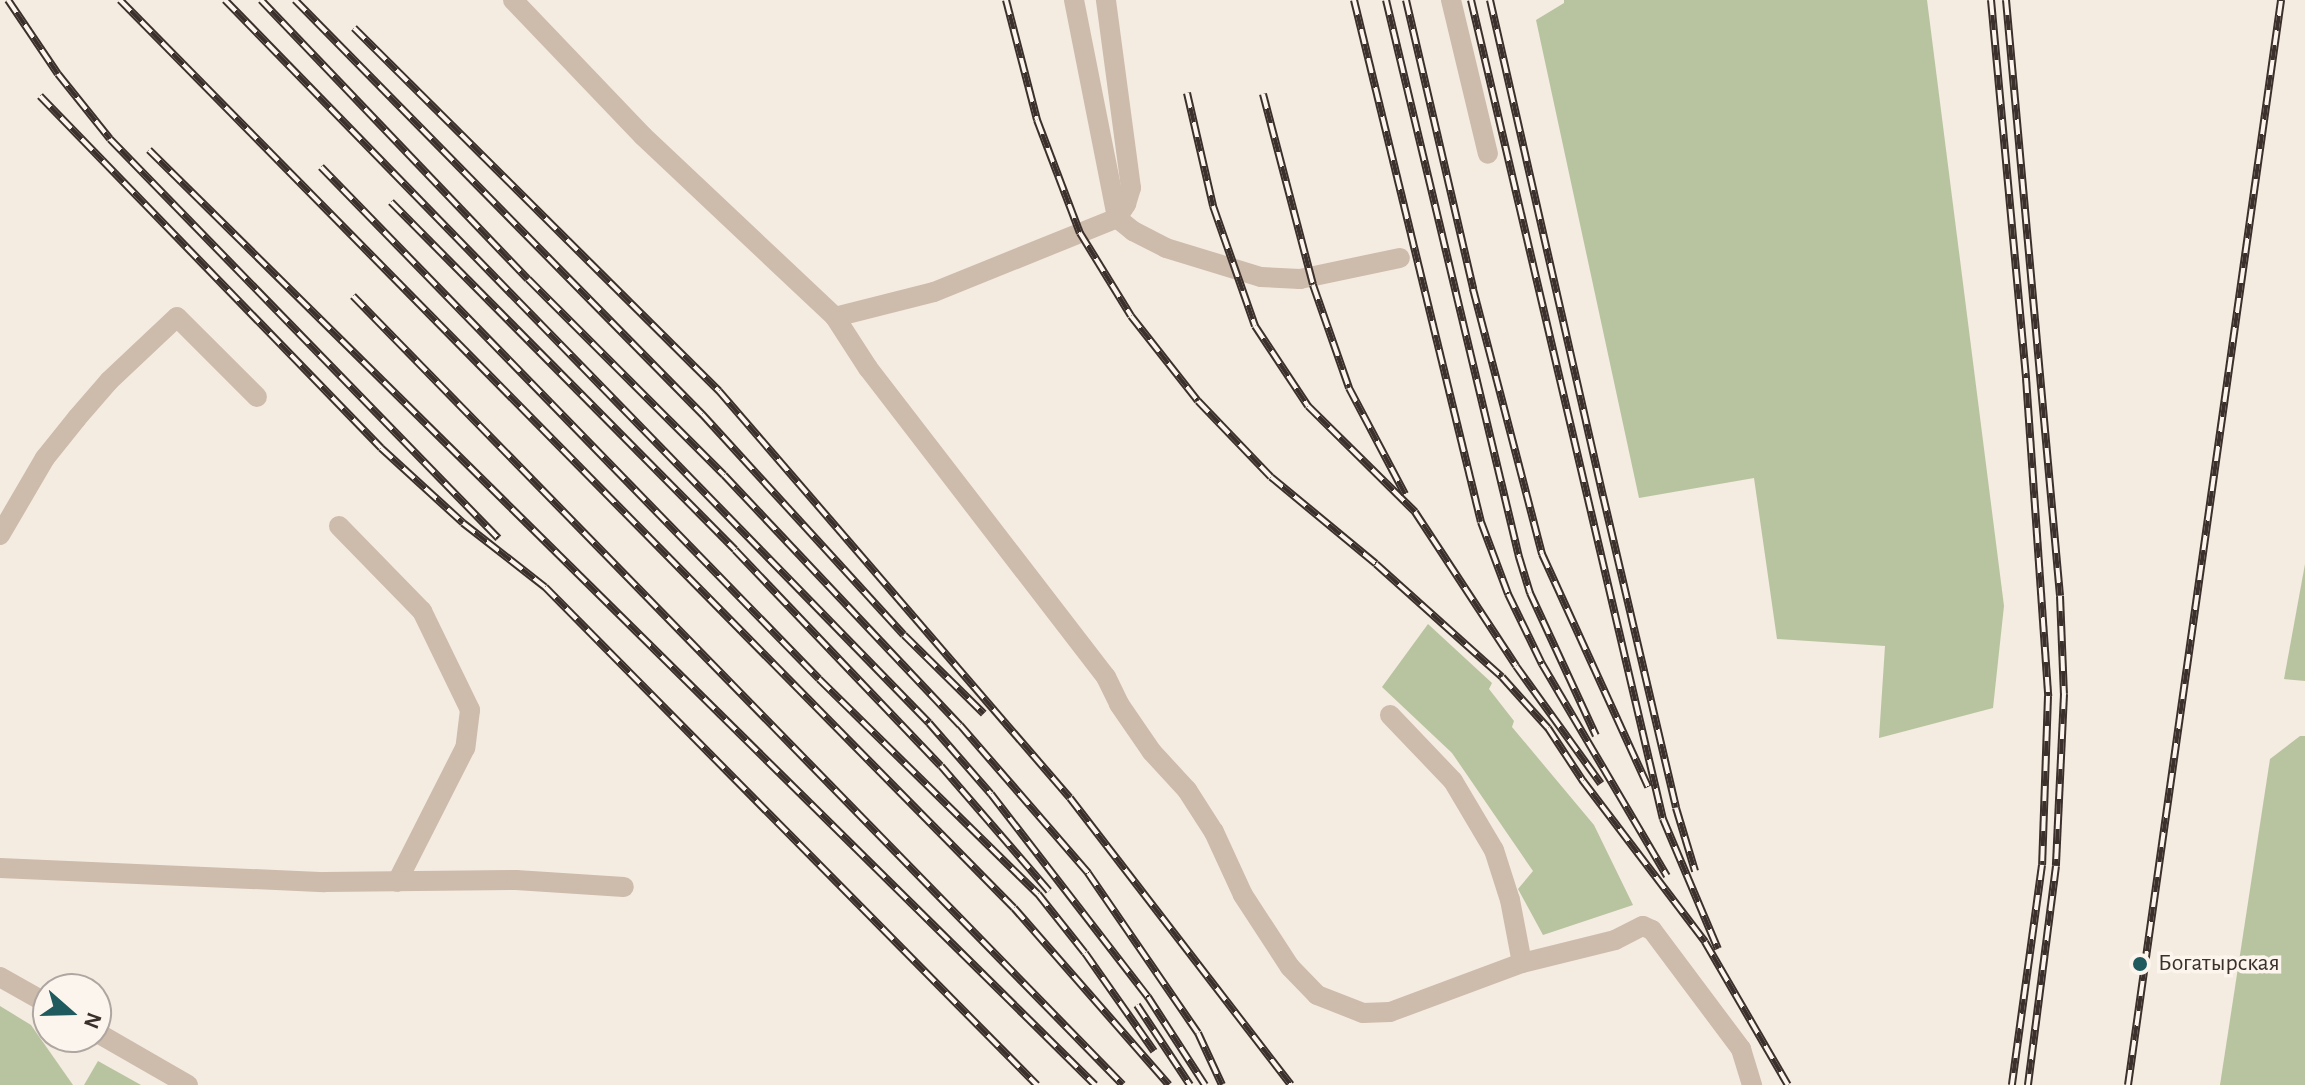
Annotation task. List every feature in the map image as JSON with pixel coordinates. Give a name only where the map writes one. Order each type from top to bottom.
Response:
[{"type":"street","points":[[513,0],[643,136],[835,317],[868,368],[1106,677],[1119,704],[1152,752],[1187,790],[1214,832],[1243,895],[1290,967],[1317,995],[1363,1013],[1379,1014],[1522,963],[1615,940],[1643,926],[1652,930],[1741,1049],[1752,1085]]},
{"type":"street","points":[[1074,0],[1117,218],[1166,248],[1261,277],[1300,279],[1400,258]]},
{"type":"street","points":[[835,317],[934,292],[1117,218],[1131,188],[1106,0]]},
{"type":"street","points":[[1451,0],[1488,154]]},
{"type":"street","points":[[0,535],[45,458],[77,418],[109,381],[177,317],[257,397]]},
{"type":"street","points":[[339,526],[422,611],[470,710],[465,748],[397,882]]},
{"type":"street","points":[[1390,715],[1453,781],[1494,850],[1510,900],[1522,963]]},
{"type":"street","points":[[0,868],[325,882],[516,880],[624,887]]},
{"type":"street","points":[[0,977],[32,995]]},
{"type":"street","points":[[112,1041],[188,1085]]},
{"type":"green space","points":[[1564,0],[1927,0],[2004,606],[1993,708],[1879,738],[1885,646],[1777,639],[1754,478],[1639,498],[1536,20],[1564,3]]},
{"type":"green space","points":[[2305,564],[2305,681],[2284,679]]},
{"type":"green space","points":[[1428,624],[1492,683],[1489,689],[1514,721],[1512,727],[1594,825],[1633,905],[1543,935],[1518,889],[1533,871],[1452,753],[1382,687]]},
{"type":"green space","points":[[2300,736],[2305,736],[2305,1085],[2220,1085],[2270,759]]},
{"type":"green space","points":[[0,1006],[31,1025],[32,1053],[51,1053],[73,1085],[0,1085]]},
{"type":"green space","points":[[98,1061],[141,1085],[84,1085]]},
{"type":"railway","points":[[8,0],[58,74],[110,139],[498,538]]},
{"type":"railway","points":[[120,0],[1014,908],[1169,1085]]},
{"type":"railway","points":[[225,0],[929,723],[991,794],[1148,997],[1205,1085]]},
{"type":"railway","points":[[261,0],[528,279],[724,475],[960,725],[1088,873],[1198,1033],[1222,1085]]},
{"type":"railway","points":[[295,0],[702,414],[904,635],[984,714]]},
{"type":"railway","points":[[1006,0],[1037,120],[1080,233],[1131,316],[1198,401],[1271,477],[1376,564],[1502,677],[1548,728],[1583,781],[1705,942],[1788,1085]]},
{"type":"railway","points":[[1354,0],[1481,522],[1508,594],[1542,664],[1667,876]]},
{"type":"railway","points":[[1386,0],[1519,557],[1530,593],[1596,736]]},
{"type":"railway","points":[[1406,0],[1473,289],[1542,554],[1648,787]]},
{"type":"railway","points":[[1471,0],[1663,819],[1718,949]]},
{"type":"railway","points":[[1490,0],[1676,808],[1695,871]]},
{"type":"railway","points":[[1991,0],[2026,378],[2048,696],[2042,865],[2012,1085]]},
{"type":"railway","points":[[2006,0],[2060,596],[2064,694],[2056,866],[2028,1085]]},
{"type":"railway","points":[[2128,1085],[2281,0]]},
{"type":"railway","points":[[354,28],[719,391],[1070,798],[1291,1085]]},
{"type":"railway","points":[[1187,93],[1213,206],[1255,326],[1308,406],[1415,512],[1516,666],[1601,784]]},
{"type":"railway","points":[[1263,94],[1313,285],[1349,388],[1405,494]]},
{"type":"railway","points":[[40,96],[381,448],[463,523],[545,587],[1037,1085]]},
{"type":"railway","points":[[149,150],[1095,1085]]},
{"type":"railway","points":[[321,167],[819,679],[1038,894],[1085,953],[1154,1051]]},
{"type":"railway","points":[[391,202],[735,550],[941,766],[1049,891]]},
{"type":"railway","points":[[353,296],[1123,1085]]},
{"type":"railway","points":[[1137,1005],[1190,1085]]},
{"type":"place","name":"Богатырская","points":[[2140,964]]}]
